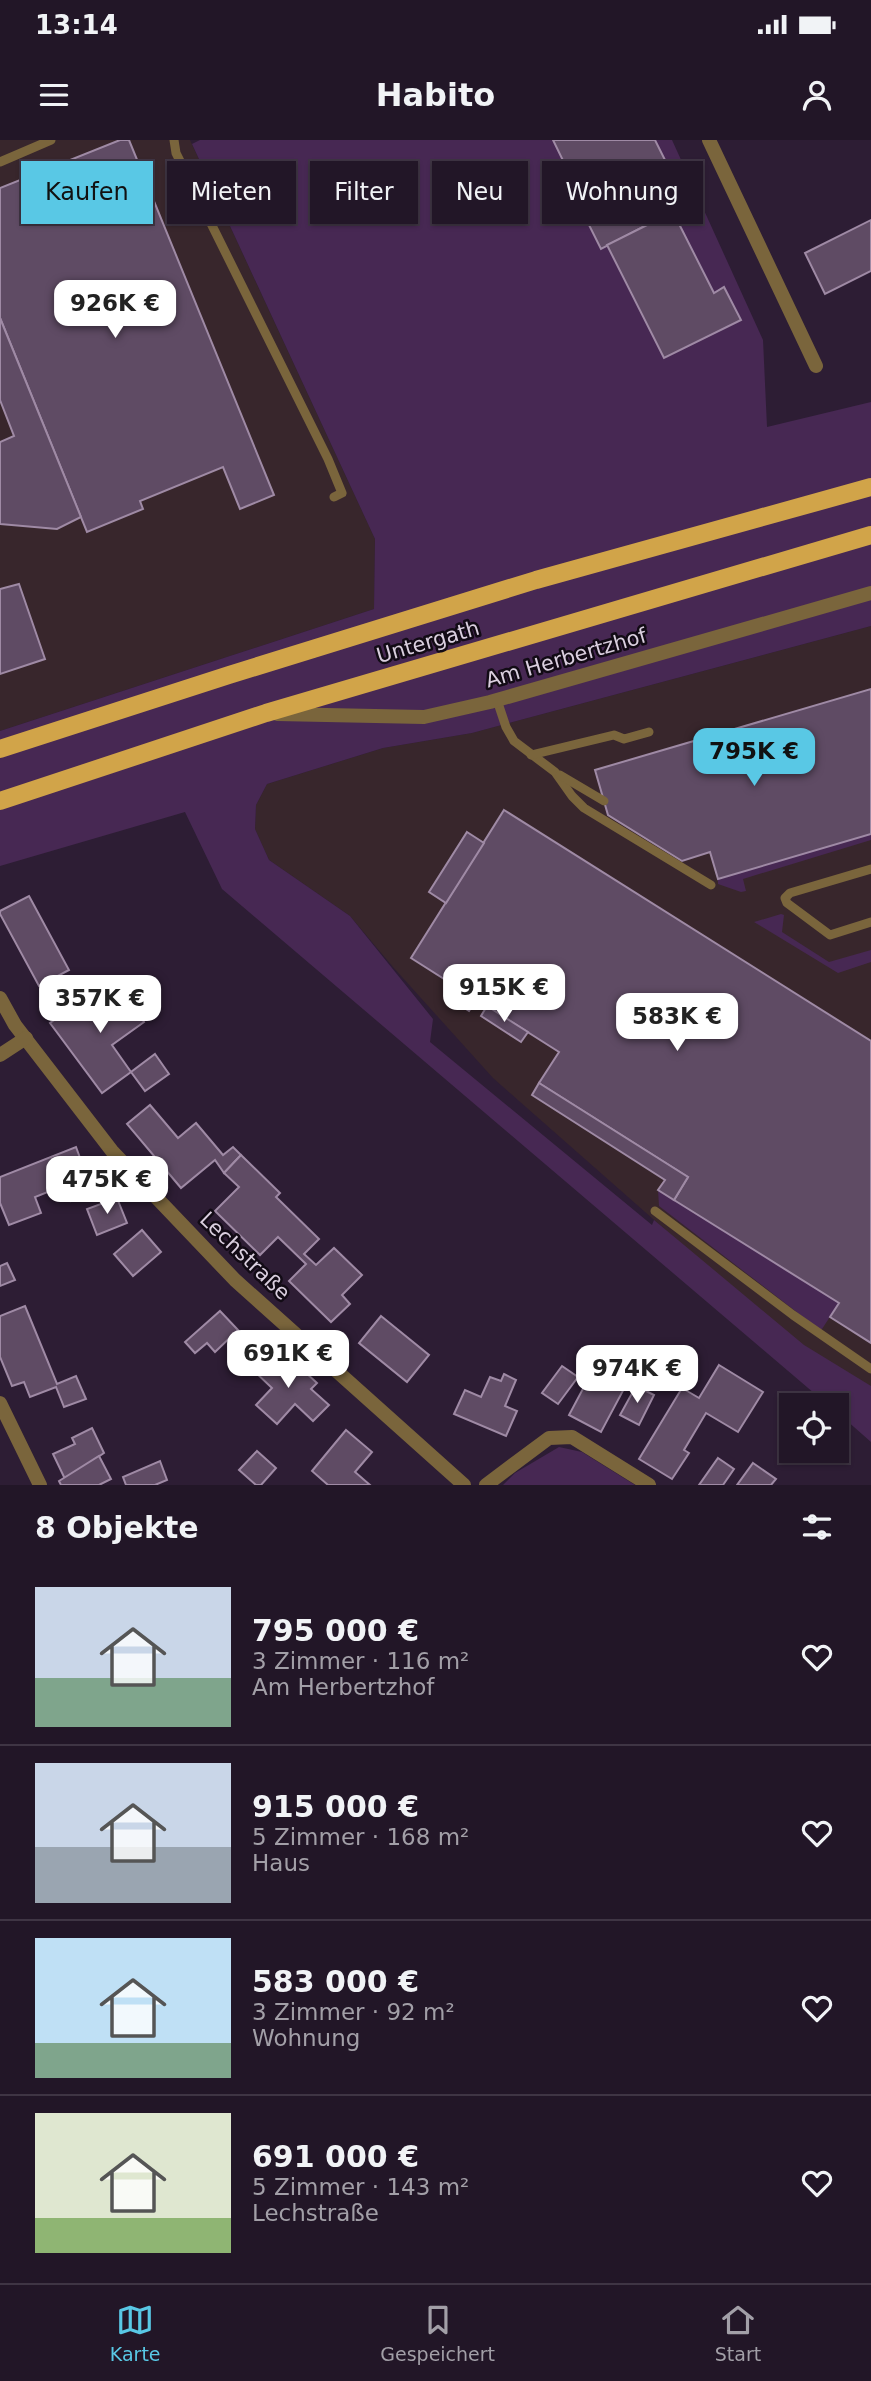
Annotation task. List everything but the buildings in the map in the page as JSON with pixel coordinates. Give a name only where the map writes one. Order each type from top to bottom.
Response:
[{"type":"main road","name":"Untergath","points":[[0,749],[536,580],[871,486]]},
{"type":"main road","name":"Untergath","points":[[0,801],[265,713],[871,535]]},
{"type":"street","points":[[709,140],[816,366]]},
{"type":"street","name":"Am Herbertzhof","points":[[265,713],[424,717],[497,700],[871,593]]},
{"type":"street","name":"Lechstraße","points":[[0,998],[15,1026],[112,1151],[235,1280],[464,1485]]},
{"type":"street","points":[[0,1055],[26,1038]]},
{"type":"street","points":[[0,1404],[40,1485]]},
{"type":"street","points":[[486,1485],[549,1438],[572,1437],[649,1485]]},
{"type":"lane","points":[[0,162],[51,140]]},
{"type":"lane","points":[[174,140],[176,153],[328,459],[342,493],[334,497]]},
{"type":"lane","points":[[497,700],[514,741],[555,772],[604,801]]},
{"type":"lane","points":[[531,755],[614,735],[624,738],[649,732]]},
{"type":"lane","points":[[555,772],[584,808],[711,884]]},
{"type":"lane","points":[[871,869],[790,893],[785,898],[787,903],[830,935],[871,922]]},
{"type":"lane","points":[[655,1211],[793,1315],[871,1368]]},
{"type":"shaded area","points":[[0,140],[190,140],[200,161],[167,161],[167,224],[229,224],[375,539],[374,609],[0,731]]},
{"type":"shaded area","points":[[200,140],[672,140],[682,161],[542,161],[542,224],[703,224],[703,208],[763,340],[767,427],[871,402],[871,626],[472,733],[383,748],[267,784],[256,805],[255,829],[269,860],[350,916],[433,1019],[430,1042],[652,1225],[654,1220],[804,1345],[871,1386],[871,1442],[849,1423],[849,1393],[814,1393],[222,889],[185,812],[0,866],[0,731],[374,609],[375,539],[229,224],[296,224],[296,161],[200,161],[192,144]]},
{"type":"shaded area","points":[[871,626],[871,1411],[493,1078],[350,916],[269,860],[255,829],[256,805],[267,784],[383,748],[472,733]]},
{"type":"shaded area","points":[[871,834],[871,840],[743,879],[746,891],[741,892],[718,884],[718,879]]},
{"type":"shaded area","points":[[784,915],[782,932],[829,962],[871,950],[871,962],[838,973],[754,922]]},
{"type":"shaded area","points":[[658,1190],[839,1303],[822,1329],[659,1206]]},
{"type":"shaded area","points":[[559,1447],[582,1452],[635,1485],[503,1485],[515,1473]]}]
